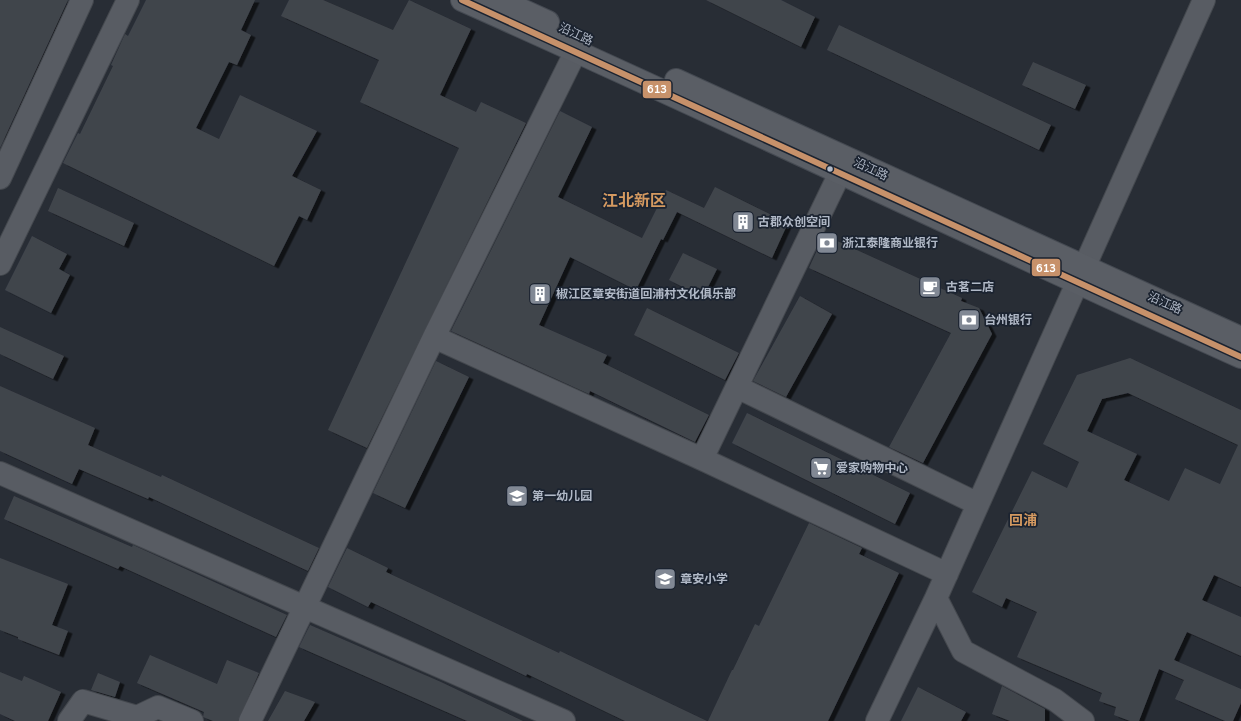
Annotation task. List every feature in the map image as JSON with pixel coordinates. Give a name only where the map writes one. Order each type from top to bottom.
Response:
[{"type":"main road","name":"沿江路","points":[[462,0],[840,173],[1081,275],[1241,338]]},
{"type":"main road","name":"沿江路","points":[[500,0],[1081,275],[1241,357]]},
{"type":"street","points":[[0,178],[82,0]]},
{"type":"street","points":[[0,264],[128,0]]},
{"type":"street","points":[[877,721],[947,574],[1204,0]]},
{"type":"street","points":[[250,721],[304,605],[434,337],[576,51]]},
{"type":"street","points":[[702,459],[840,173]]},
{"type":"street","points":[[434,337],[702,459],[947,574]]},
{"type":"street","points":[[737,387],[978,504]]},
{"type":"street","points":[[0,473],[304,605],[564,721]]},
{"type":"street","points":[[936,598],[963,651],[1055,700],[1083,721]]},
{"type":"street","points":[[69,721],[83,701],[137,717],[158,707],[192,721]]},
{"type":"building","points":[[0,0],[68,0],[0,148]]},
{"type":"building","points":[[146,0],[255,0],[241,30],[251,35],[237,65],[229,62],[196,128],[219,139],[240,95],[317,131],[292,176],[321,190],[307,220],[299,216],[274,266],[63,163],[78,133],[80,134],[113,66],[111,65],[125,34],[128,36]]},
{"type":"building","points":[[289,0],[323,0],[393,30],[409,0],[471,29],[440,95],[476,112],[481,102],[526,123],[367,448],[328,430],[459,148],[360,102],[379,60],[281,16]]},
{"type":"building","points":[[706,0],[781,0],[815,17],[801,47]]},
{"type":"building","points":[[839,25],[1051,125],[1039,150],[827,50]]},
{"type":"building","points":[[1033,62],[1086,85],[1075,109],[1022,85]]},
{"type":"building","points":[[560,111],[592,127],[558,197],[642,238],[666,190],[704,208],[715,187],[788,223],[772,258],[677,212],[663,240],[661,239],[636,290],[570,257],[539,325],[607,355],[603,363],[709,415],[695,442],[590,391],[589,394],[451,331]]},
{"type":"building","points":[[58,188],[134,223],[124,246],[48,211]]},
{"type":"building","points":[[824,235],[962,298],[961,301],[979,308],[992,334],[923,463],[889,447],[951,333],[809,268]]},
{"type":"building","points":[[32,236],[67,254],[59,269],[70,275],[51,313],[5,290]]},
{"type":"building","points":[[683,253],[717,269],[703,297],[669,280]]},
{"type":"building","points":[[800,296],[832,314],[786,397],[753,381]]},
{"type":"building","points":[[647,308],[739,353],[725,380],[634,335]]},
{"type":"building","points":[[0,327],[64,356],[53,379],[0,354]]},
{"type":"building","points":[[1130,358],[1241,410],[1241,587],[1214,575],[1202,600],[1241,617],[1241,656],[1187,632],[1174,660],[1241,689],[1241,703],[1233,721],[1225,721],[1175,699],[1184,680],[1159,669],[1139,721],[1130,721],[1114,715],[1116,707],[1099,701],[1102,693],[1017,657],[1037,612],[1006,598],[1002,607],[972,592],[1032,471],[1067,488],[1079,462],[1043,444],[1077,375]],"holes":[[[1128,393],[1238,445],[1220,484],[1185,468],[1169,501],[1124,480],[1137,454],[1087,431],[1102,399]]]},
{"type":"building","points":[[436,361],[469,377],[405,508],[373,493]]},
{"type":"building","points":[[0,386],[95,428],[88,445],[161,477],[162,475],[319,548],[308,571],[149,497],[148,499],[79,469],[72,484],[0,451]]},
{"type":"building","name":"爱家购物中心","points":[[747,413],[910,493],[895,524],[732,443]]},
{"type":"building","points":[[14,496],[132,547],[133,545],[287,615],[276,637],[120,566],[118,569],[4,519]]},
{"type":"building","points":[[809,523],[862,548],[859,554],[899,573],[828,721],[708,721],[755,624],[759,626]]},
{"type":"building","points":[[347,548],[388,568],[386,572],[559,653],[560,651],[707,721],[625,721],[527,674],[526,676],[371,602],[368,607],[328,587]]},
{"type":"building","points":[[0,558],[68,584],[52,625],[68,631],[59,655],[18,639],[18,637],[0,630]]},
{"type":"building","points":[[310,625],[441,682],[523,721],[467,721],[299,647]]},
{"type":"building","points":[[150,655],[217,684],[227,660],[259,673],[238,721],[213,721],[203,717],[204,712],[137,683]]},
{"type":"building","points":[[0,672],[22,681],[24,676],[61,692],[48,721],[15,721],[0,714]]},
{"type":"building","points":[[98,673],[120,682],[115,697],[91,690]]},
{"type":"building","points":[[1002,686],[1045,709],[1045,721],[1010,721],[992,714]]},
{"type":"building","points":[[918,687],[966,712],[961,721],[901,721]]},
{"type":"building","points":[[285,691],[315,702],[304,721],[268,721]]},
{"type":"transit line","name":"613","points":[[462,0],[1241,357]]},
{"type":"place","name":"古郡众创空间","points":[[743,222]]},
{"type":"place","name":"浙江泰隆商业银行","points":[[827,243]]},
{"type":"place","name":"古茗二店","points":[[930,287]]},
{"type":"place","name":"椒江区章安街道回浦村文化俱乐部","points":[[540,294]]},
{"type":"place","name":"台州银行","points":[[969,320]]},
{"type":"place","name":"爱家购物中心","points":[[821,468]]},
{"type":"place","name":"第一幼儿园","points":[[517,496]]},
{"type":"place","name":"章安小学","points":[[665,579]]},
{"type":"district","name":"江北新区","points":[[634,200]]},
{"type":"district","name":"回浦","points":[[1023,520]]}]
